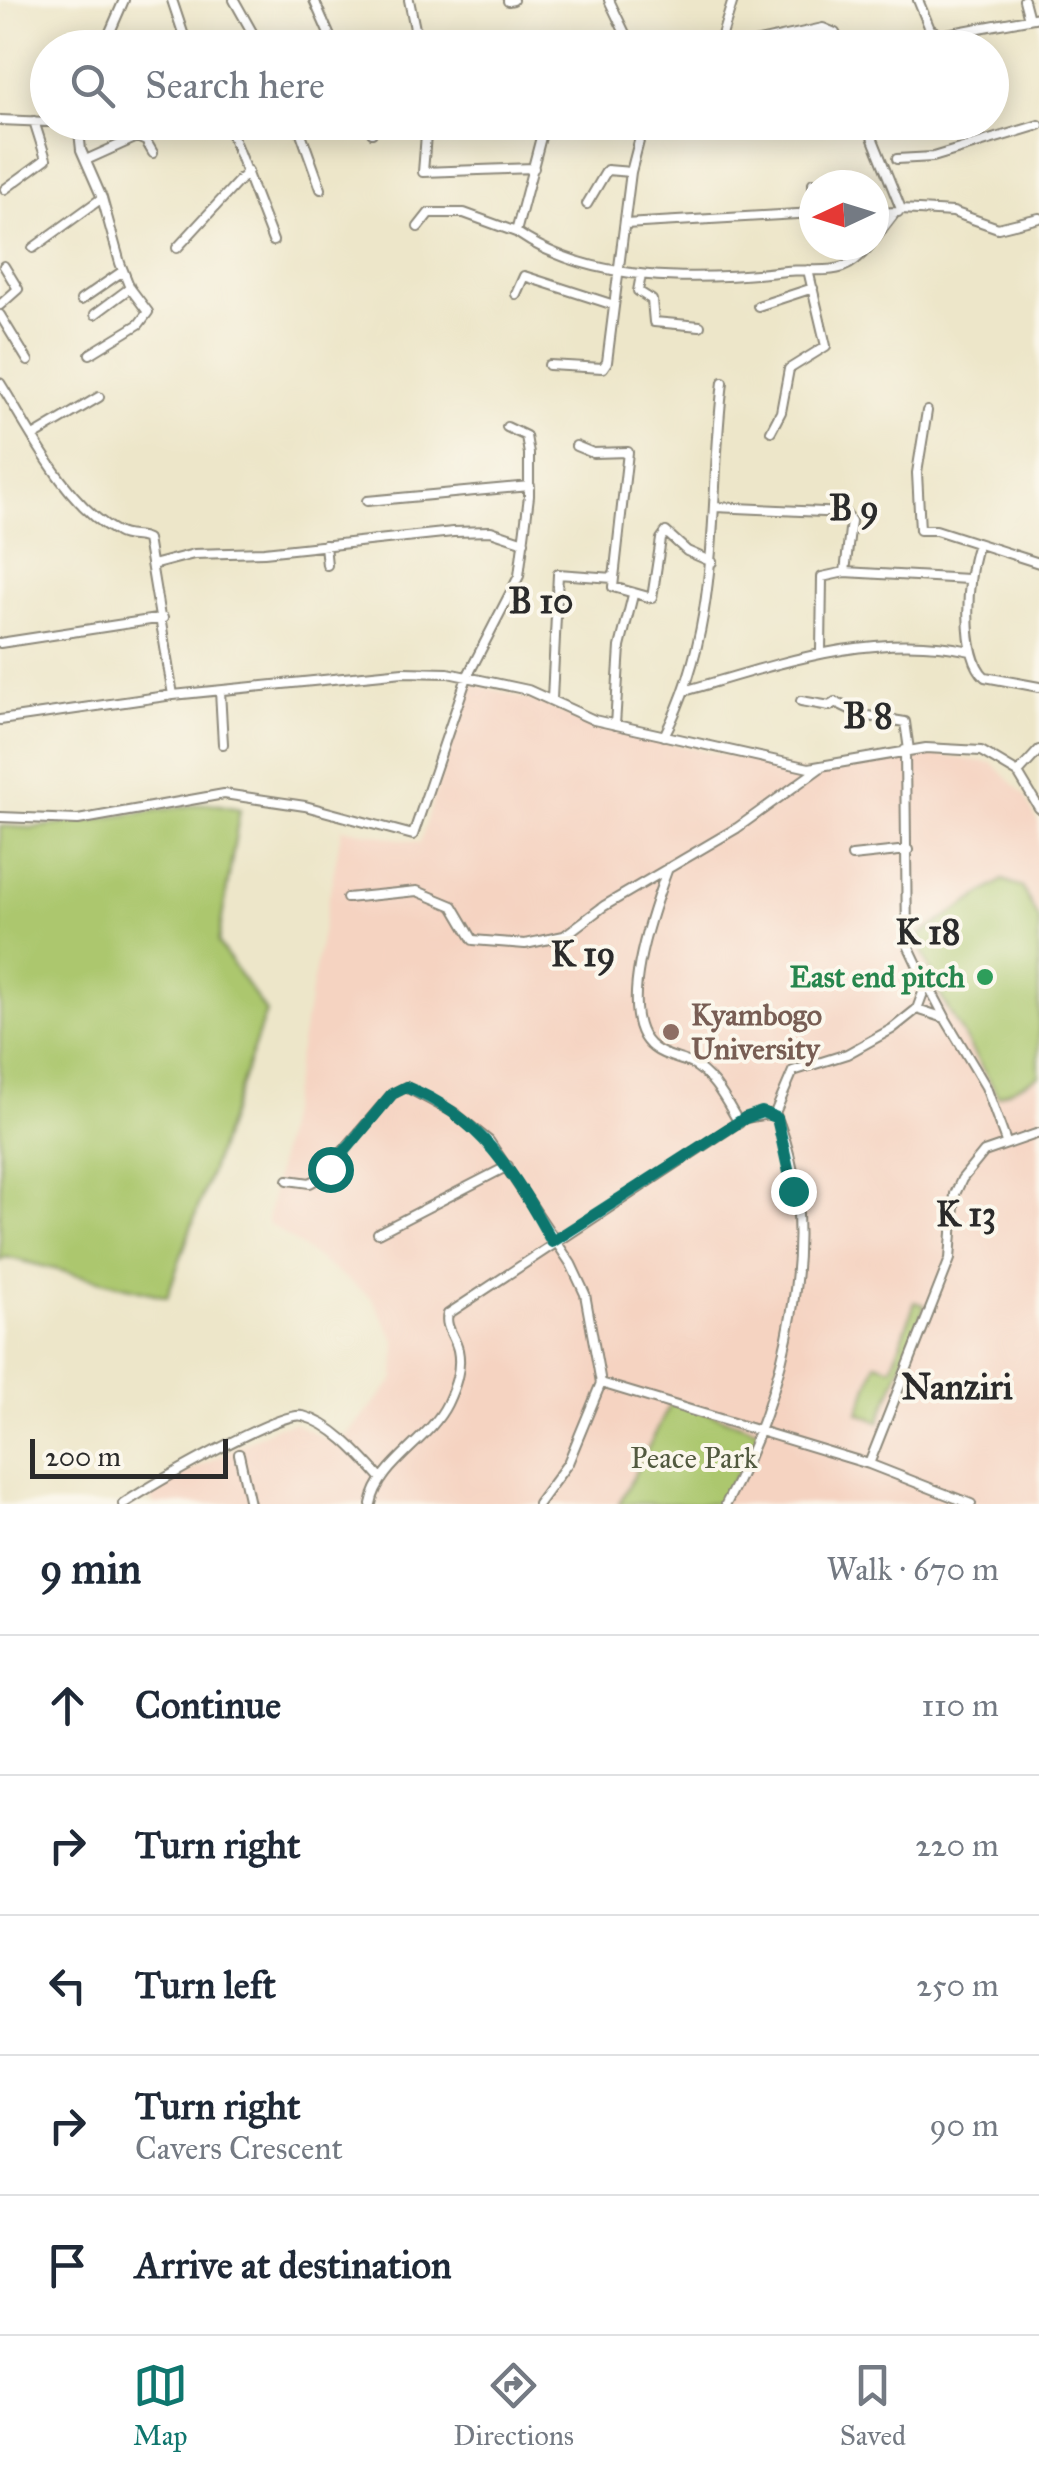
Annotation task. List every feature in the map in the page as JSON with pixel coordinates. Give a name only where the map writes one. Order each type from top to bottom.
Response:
[{"type":"street","points":[[111,30],[124,0]]},
{"type":"street","points":[[172,0],[182,30]]},
{"type":"street","points":[[234,0],[252,30]]},
{"type":"street","points":[[314,0],[327,30]]},
{"type":"street","points":[[409,0],[415,30]]},
{"type":"street","points":[[609,0],[623,30]]},
{"type":"street","points":[[724,30],[733,0]]},
{"type":"street","points":[[918,0],[931,30]]},
{"type":"street","points":[[971,30],[1034,18],[1024,0]]},
{"type":"street","points":[[0,120],[30,121]]},
{"type":"street","points":[[1009,133],[1039,124]]},
{"type":"street","points":[[5,189],[46,159],[40,140]]},
{"type":"street","points":[[82,140],[123,270],[148,316],[90,354]]},
{"type":"street","points":[[86,160],[130,140]]},
{"type":"street","points":[[144,140],[153,153]]},
{"type":"street","points":[[235,140],[273,241]]},
{"type":"street","points":[[303,140],[321,189]]},
{"type":"street","points":[[426,140],[423,172],[534,168]]},
{"type":"street","points":[[516,232],[541,140]]},
{"type":"street","points":[[548,365],[584,370],[605,366],[630,172],[639,140]]},
{"type":"street","points":[[872,140],[898,212]]},
{"type":"street","points":[[897,159],[933,156],[986,140]]},
{"type":"street","points":[[587,204],[606,170],[630,172]]},
{"type":"street","points":[[177,248],[248,171]]},
{"type":"street","points":[[34,248],[102,198]]},
{"type":"street","points":[[625,224],[799,211]]},
{"type":"street","points":[[418,227],[429,213],[458,212],[516,232],[542,248],[641,275],[732,278],[846,268],[854,260]]},
{"type":"street","points":[[889,212],[953,212],[998,228],[1039,218]]},
{"type":"street","points":[[889,222],[898,212]]},
{"type":"street","points":[[0,305],[18,290],[4,266]]},
{"type":"street","points":[[80,300],[123,270]]},
{"type":"street","points":[[772,430],[781,412],[790,369],[826,346],[808,270]]},
{"type":"street","points":[[641,275],[638,291],[652,298],[654,322],[700,326]]},
{"type":"street","points":[[516,294],[524,276],[614,305]]},
{"type":"street","points":[[95,314],[130,288]]},
{"type":"street","points":[[758,306],[813,288]]},
{"type":"street","points":[[0,315],[28,362]]},
{"type":"street","points":[[664,736],[688,690],[712,562],[723,382]]},
{"type":"street","points":[[0,383],[86,508],[118,533],[147,539],[173,695]]},
{"type":"street","points":[[35,435],[99,397]]},
{"type":"street","points":[[928,411],[917,473],[919,528],[1039,563]]},
{"type":"street","points":[[0,817],[78,820],[224,794],[306,806],[411,836],[467,677],[516,588],[530,486],[528,438],[507,428]]},
{"type":"street","points":[[576,446],[593,452],[628,452],[613,587],[632,590],[632,595],[620,647],[615,725]]},
{"type":"street","points":[[367,500],[530,486]]},
{"type":"street","points":[[715,507],[845,513],[851,520],[845,572]]},
{"type":"street","points":[[152,565],[194,554],[484,530],[524,542]]},
{"type":"street","points":[[632,595],[652,598],[665,532],[674,535],[687,551],[712,562]]},
{"type":"street","points":[[325,545],[328,565]]},
{"type":"street","points":[[977,547],[968,578],[971,652],[985,676],[1039,687]]},
{"type":"street","points":[[821,651],[821,578],[845,572],[968,578]]},
{"type":"street","points":[[552,698],[558,574],[613,578]]},
{"type":"street","points":[[0,642],[163,618]]},
{"type":"street","points":[[688,690],[821,651],[939,646],[971,652]]},
{"type":"street","points":[[0,720],[173,695],[403,672],[467,677],[505,682],[552,698],[594,720],[820,768],[907,750],[981,751],[1018,774],[1039,808]]},
{"type":"street","points":[[220,691],[223,744]]},
{"type":"street","points":[[801,700],[830,706],[835,702],[862,715],[905,722],[907,943],[986,1087],[1006,1142]]},
{"type":"street","points":[[1018,774],[1039,750]]},
{"type":"street","points":[[347,898],[417,892],[453,906],[472,940],[539,943],[564,936],[737,828],[820,768]]},
{"type":"street","points":[[852,856],[908,850]]},
{"type":"street","points":[[668,868],[638,972],[640,1024],[653,1048],[695,1066],[711,1078],[739,1123]]},
{"type":"street","points":[[726,1504],[761,1431],[784,1351],[796,1255],[790,1167],[775,1113],[793,1071],[848,1054],[892,1030],[917,1009],[923,977]]},
{"type":"street","points":[[917,1009],[945,1018]]},
{"type":"street","points":[[288,1180],[310,1183],[320,1177],[392,1094],[406,1087],[440,1103],[476,1129],[508,1166],[552,1242],[571,1264],[585,1294],[601,1383],[568,1463],[538,1504]]},
{"type":"street","points":[[371,1504],[382,1478],[428,1432],[451,1394],[460,1365],[446,1323],[448,1314],[552,1242],[739,1123],[754,1114],[775,1113]]},
{"type":"street","points":[[869,1464],[950,1259],[955,1194],[976,1157],[1006,1142],[1039,1133]]},
{"type":"street","points":[[378,1233],[508,1166]]},
{"type":"street","points":[[601,1383],[869,1464],[972,1504]]},
{"type":"street","points":[[122,1504],[231,1442],[294,1416],[308,1418],[341,1438],[382,1478]]},
{"type":"street","points":[[239,1454],[250,1504]]},
{"type":"street","points":[[142,1492],[146,1504]]},
{"type":"shaded area","name":"Kyambogo University","points":[[470,682],[547,705],[588,725],[804,772],[828,773],[923,753],[993,763],[1025,796],[1039,824],[1039,1504],[154,1504],[147,1493],[278,1426],[294,1423],[338,1445],[395,1379],[396,1342],[372,1298],[267,1222],[342,828],[420,843]]},
{"type":"green space","points":[[209,803],[240,809],[218,943],[266,1012],[167,1297],[6,1257],[0,1261],[0,826],[32,828]]},
{"type":"green space","name":"East end pitch","points":[[1003,880],[1022,887],[1039,921],[1039,1076],[998,1096],[939,993],[917,937]]},
{"type":"green space","points":[[915,1302],[925,1305],[879,1422],[859,1413],[876,1363],[892,1368]]},
{"type":"green space","name":"Peace Park","points":[[672,1401],[762,1431],[720,1504],[619,1504]]},
{"type":"place","name":"East end pitch","points":[[985,977]]},
{"type":"place","name":"Kyambogo University","points":[[671,1032]]},
{"type":"district","name":"B 9","points":[[854,508]]},
{"type":"district","name":"B 10","points":[[541,601]]},
{"type":"district","name":"B 8","points":[[868,716]]},
{"type":"district","name":"K 18","points":[[928,932]]},
{"type":"district","name":"K 19","points":[[583,954]]},
{"type":"district","name":"K 13","points":[[966,1214]]},
{"type":"district","name":"Nanziri","points":[[957,1387]]},
{"type":"route","points":[[330,1169],[392,1094],[406,1087],[440,1103],[488,1141],[528,1197],[552,1242],[635,1193],[745,1118],[762,1112],[775,1113],[777,1118],[793,1191]]}]
